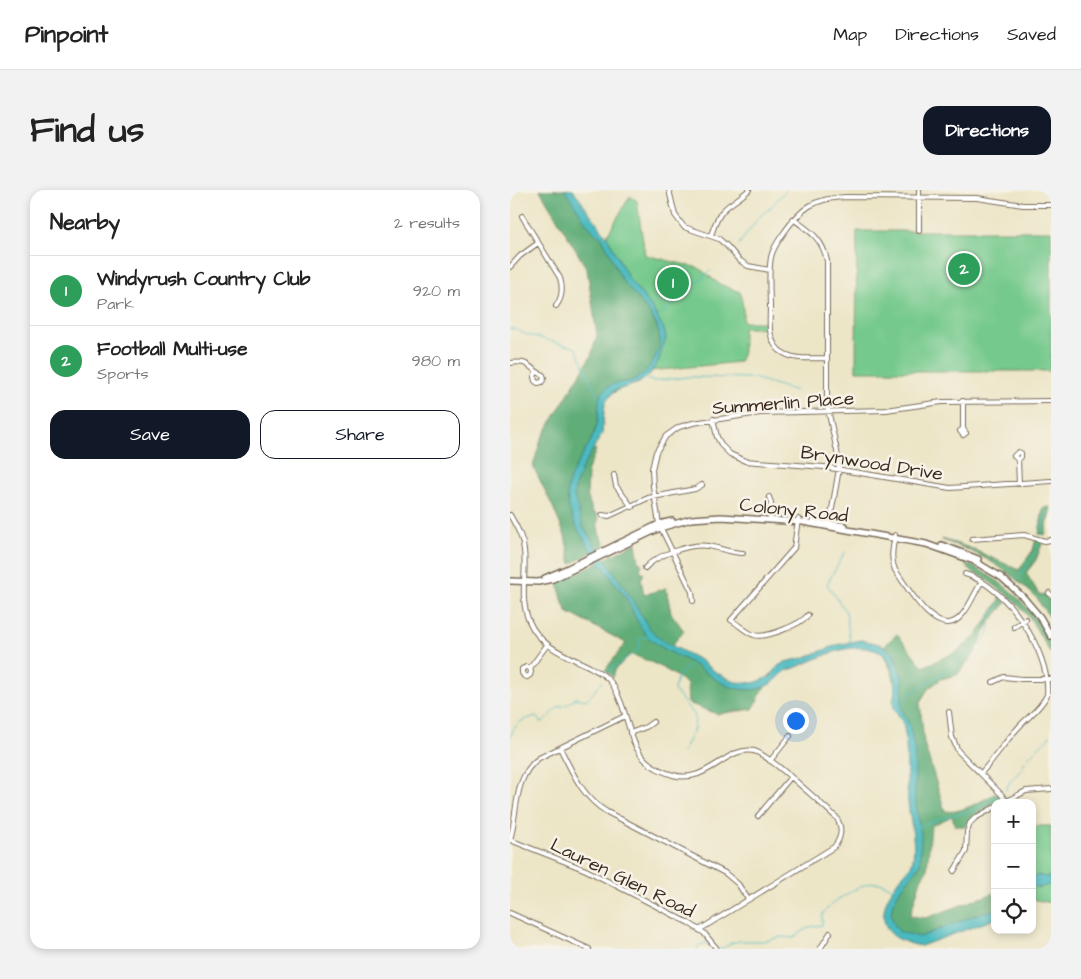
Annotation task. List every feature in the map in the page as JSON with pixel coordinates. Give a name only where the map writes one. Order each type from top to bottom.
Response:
[{"type":"main road","name":"Colony Road","points":[[510,579],[524,581],[548,579],[660,526],[710,513],[798,520],[927,541],[984,562],[1010,580],[1035,606],[1051,630]]},
{"type":"main road","name":"Colony Road","points":[[957,552],[982,565],[1008,583],[1034,609],[1051,636]]},
{"type":"street","points":[[669,190],[673,211],[680,224],[688,229],[711,235],[725,244],[743,263],[757,269],[770,270]]},
{"type":"street","points":[[711,235],[716,219],[722,209],[749,190]]},
{"type":"street","points":[[919,190],[919,231]]},
{"type":"street","points":[[827,358],[791,357],[775,344],[770,331],[770,270],[772,251],[793,220],[809,206],[828,198],[919,197],[977,198],[1023,205],[1051,205]]},
{"type":"street","points":[[522,216],[560,278],[563,287],[561,298],[556,306]]},
{"type":"street","points":[[793,220],[816,236],[826,254],[828,412],[839,469],[829,525]]},
{"type":"street","points":[[510,267],[520,256],[538,244]]},
{"type":"street","points":[[510,362],[524,362],[533,367],[536,372]]},
{"type":"street","points":[[963,401],[963,429]]},
{"type":"street","name":"Summerlin Place","points":[[693,601],[692,592],[660,526],[652,469],[656,452],[662,441],[679,427],[687,424],[760,413],[886,410],[928,403],[963,401],[1051,402]]},
{"type":"street","name":"Brynwood Drive","points":[[713,420],[717,438],[722,446],[740,460],[811,465],[899,478],[943,488],[1051,481]]},
{"type":"street","points":[[1018,460],[1019,484]]},
{"type":"street","points":[[614,475],[616,486],[632,507]]},
{"type":"street","points":[[602,514],[609,516],[648,498],[696,488],[702,485]]},
{"type":"street","points":[[769,497],[772,503],[771,518]]},
{"type":"street","points":[[510,515],[524,544],[524,598],[526,614],[535,633],[547,645],[608,678],[616,690],[636,749],[643,759],[674,775],[685,777],[700,774],[736,753],[746,751],[760,754],[836,817],[840,826],[840,838],[836,845],[699,930]]},
{"type":"street","points":[[798,520],[794,548],[731,620],[750,634],[762,636],[803,620],[808,615]]},
{"type":"street","points":[[972,539],[1024,535],[1045,541],[1051,540]]},
{"type":"street","points":[[895,536],[891,556],[895,570],[927,614],[939,622],[949,623],[961,617],[982,581]]},
{"type":"street","points":[[645,568],[650,562],[673,552],[706,546],[743,553]]},
{"type":"street","points":[[965,574],[982,581],[1008,600],[1026,619],[1039,641]]},
{"type":"street","points":[[1014,627],[1026,619]]},
{"type":"street","points":[[530,668],[547,645]]},
{"type":"street","points":[[981,774],[1016,730],[1041,706],[1048,692],[1051,672]]},
{"type":"street","points":[[993,682],[1004,677],[1051,679]]},
{"type":"street","points":[[949,712],[955,746],[1002,799]]},
{"type":"street","points":[[510,840],[519,787],[524,774],[534,762],[625,716]]},
{"type":"street","points":[[630,733],[646,727],[652,722]]},
{"type":"street","points":[[770,761],[790,736]]},
{"type":"street","points":[[560,748],[579,784],[595,804],[725,873],[738,884],[748,899]]},
{"type":"street","points":[[758,816],[790,778]]},
{"type":"street","points":[[1011,799],[1026,791],[1051,789]]},
{"type":"street","points":[[954,871],[966,851],[966,832],[970,824],[975,818],[991,809]]},
{"type":"street","name":"Lauren Glen Road","points":[[510,840],[609,881],[699,930],[717,949]]},
{"type":"street","points":[[510,912],[590,949]]},
{"type":"street","points":[[820,949],[830,934]]},
{"type":"green space","points":[[540,190],[569,190],[605,239],[628,281],[641,296],[663,339],[656,363],[643,376],[608,396],[588,448],[596,450],[587,472],[587,495],[593,513],[596,514],[599,520],[597,522],[599,533],[605,545],[571,564],[565,536],[533,466],[541,439],[591,356],[597,335],[587,269]]},
{"type":"green space","points":[[630,196],[637,201],[645,255],[699,268],[719,284],[740,292],[743,322],[766,322],[766,328],[743,328],[743,352],[739,362],[650,371],[628,281],[605,239]]},
{"type":"green space","points":[[857,231],[1051,231],[1051,371],[856,371]]},
{"type":"green space","points":[[1051,507],[1045,535],[1039,534],[1043,508]]},
{"type":"green space","points":[[942,539],[970,548],[1019,570],[1033,550],[1036,539],[1043,541],[1036,560],[1026,573],[1039,594],[1045,595],[1050,601],[1051,619],[1039,600],[1016,579],[983,557]]},
{"type":"green space","points":[[636,543],[639,562],[642,564],[640,570],[644,573],[641,579],[644,595],[666,588],[671,613],[684,631],[670,647],[735,687],[762,684],[772,673],[753,709],[717,714],[688,703],[687,684],[660,666],[630,654],[615,670],[613,677],[605,670],[626,643],[567,612],[558,583]]},
{"type":"green space","points":[[940,553],[968,564],[981,571],[1016,596],[1027,607],[1044,631],[1050,644],[1051,654],[1030,618],[1013,599],[983,577],[972,572],[964,563]]},
{"type":"green space","points":[[1001,598],[1006,603],[989,623],[974,654],[957,675],[941,679],[928,689],[920,702],[924,743],[945,811],[965,808],[996,793],[1001,798],[991,799],[991,805],[976,815],[965,827],[955,825],[952,816],[931,826],[927,870],[921,879],[910,916],[926,918],[991,894],[991,915],[922,942],[903,936],[891,925],[889,901],[919,860],[907,733],[898,705],[893,675],[881,649],[897,634],[923,667],[958,651],[977,635]]},
{"type":"green space","points":[[1036,826],[1051,826],[1051,903],[1036,900]]},
{"type":"water","points":[[564,190],[573,190],[608,238],[629,279],[651,306],[664,329],[666,338],[658,362],[650,374],[639,383],[614,391],[605,403],[602,434],[582,468],[575,487],[574,496],[583,527],[650,629],[663,641],[700,660],[717,673],[735,682],[754,683],[771,676],[778,666],[785,662],[803,658],[837,645],[861,640],[880,644],[893,653],[903,680],[901,707],[910,726],[915,752],[915,798],[921,834],[920,865],[893,903],[891,913],[894,924],[900,932],[920,937],[991,911],[991,920],[921,946],[892,935],[886,925],[884,913],[886,901],[911,865],[914,849],[908,803],[904,727],[894,707],[895,680],[892,667],[886,656],[874,650],[849,648],[786,671],[772,683],[761,688],[744,690],[733,688],[663,648],[644,633],[626,598],[578,530],[567,500],[568,486],[570,478],[591,441],[597,425],[600,397],[605,389],[611,385],[630,381],[644,372],[656,355],[660,341],[659,332],[651,315],[621,278],[601,237],[588,225]]},
{"type":"water","points":[[1036,876],[1051,876],[1051,886],[1036,887]]},
{"type":"waterway","points":[[739,244],[760,216],[786,190]]},
{"type":"waterway","points":[[658,317],[711,270]]},
{"type":"waterway","points":[[510,329],[576,348],[599,400]]},
{"type":"waterway","points":[[643,378],[653,381],[688,377],[754,378],[796,391]]},
{"type":"waterway","points":[[1042,534],[1043,519],[1051,511]]},
{"type":"waterway","points":[[1018,579],[1036,551],[1038,544]]},
{"type":"waterway","points":[[845,552],[827,584],[846,612],[850,642]]},
{"type":"waterway","points":[[900,707],[908,695],[978,647],[989,633],[991,614],[1003,602]]},
{"type":"waterway","points":[[609,671],[637,651],[640,646],[640,639],[649,636]]},
{"type":"waterway","points":[[682,753],[694,729],[695,716],[674,690],[677,678],[693,662]]},
{"type":"waterway","points":[[510,737],[520,722],[536,716],[540,722],[543,722],[558,707],[566,705],[576,698],[586,700],[602,682]]},
{"type":"waterway","points":[[1005,791],[1011,780],[1022,769],[1025,761],[1051,735]]},
{"type":"waterway","points":[[921,827],[932,821],[976,809],[997,796]]},
{"type":"waterway","points":[[719,948],[722,949],[731,943],[740,941],[764,941],[782,937],[793,938],[809,927],[822,925],[823,914],[831,905],[845,895],[867,884],[881,883],[894,890]]},
{"type":"waterway","points":[[697,949],[699,945],[706,943],[711,945]]},
{"type":"place","name":"Football Multi-use","points":[[964,269]]},
{"type":"place","name":"Windyrush Country Club","points":[[673,283]]}]
